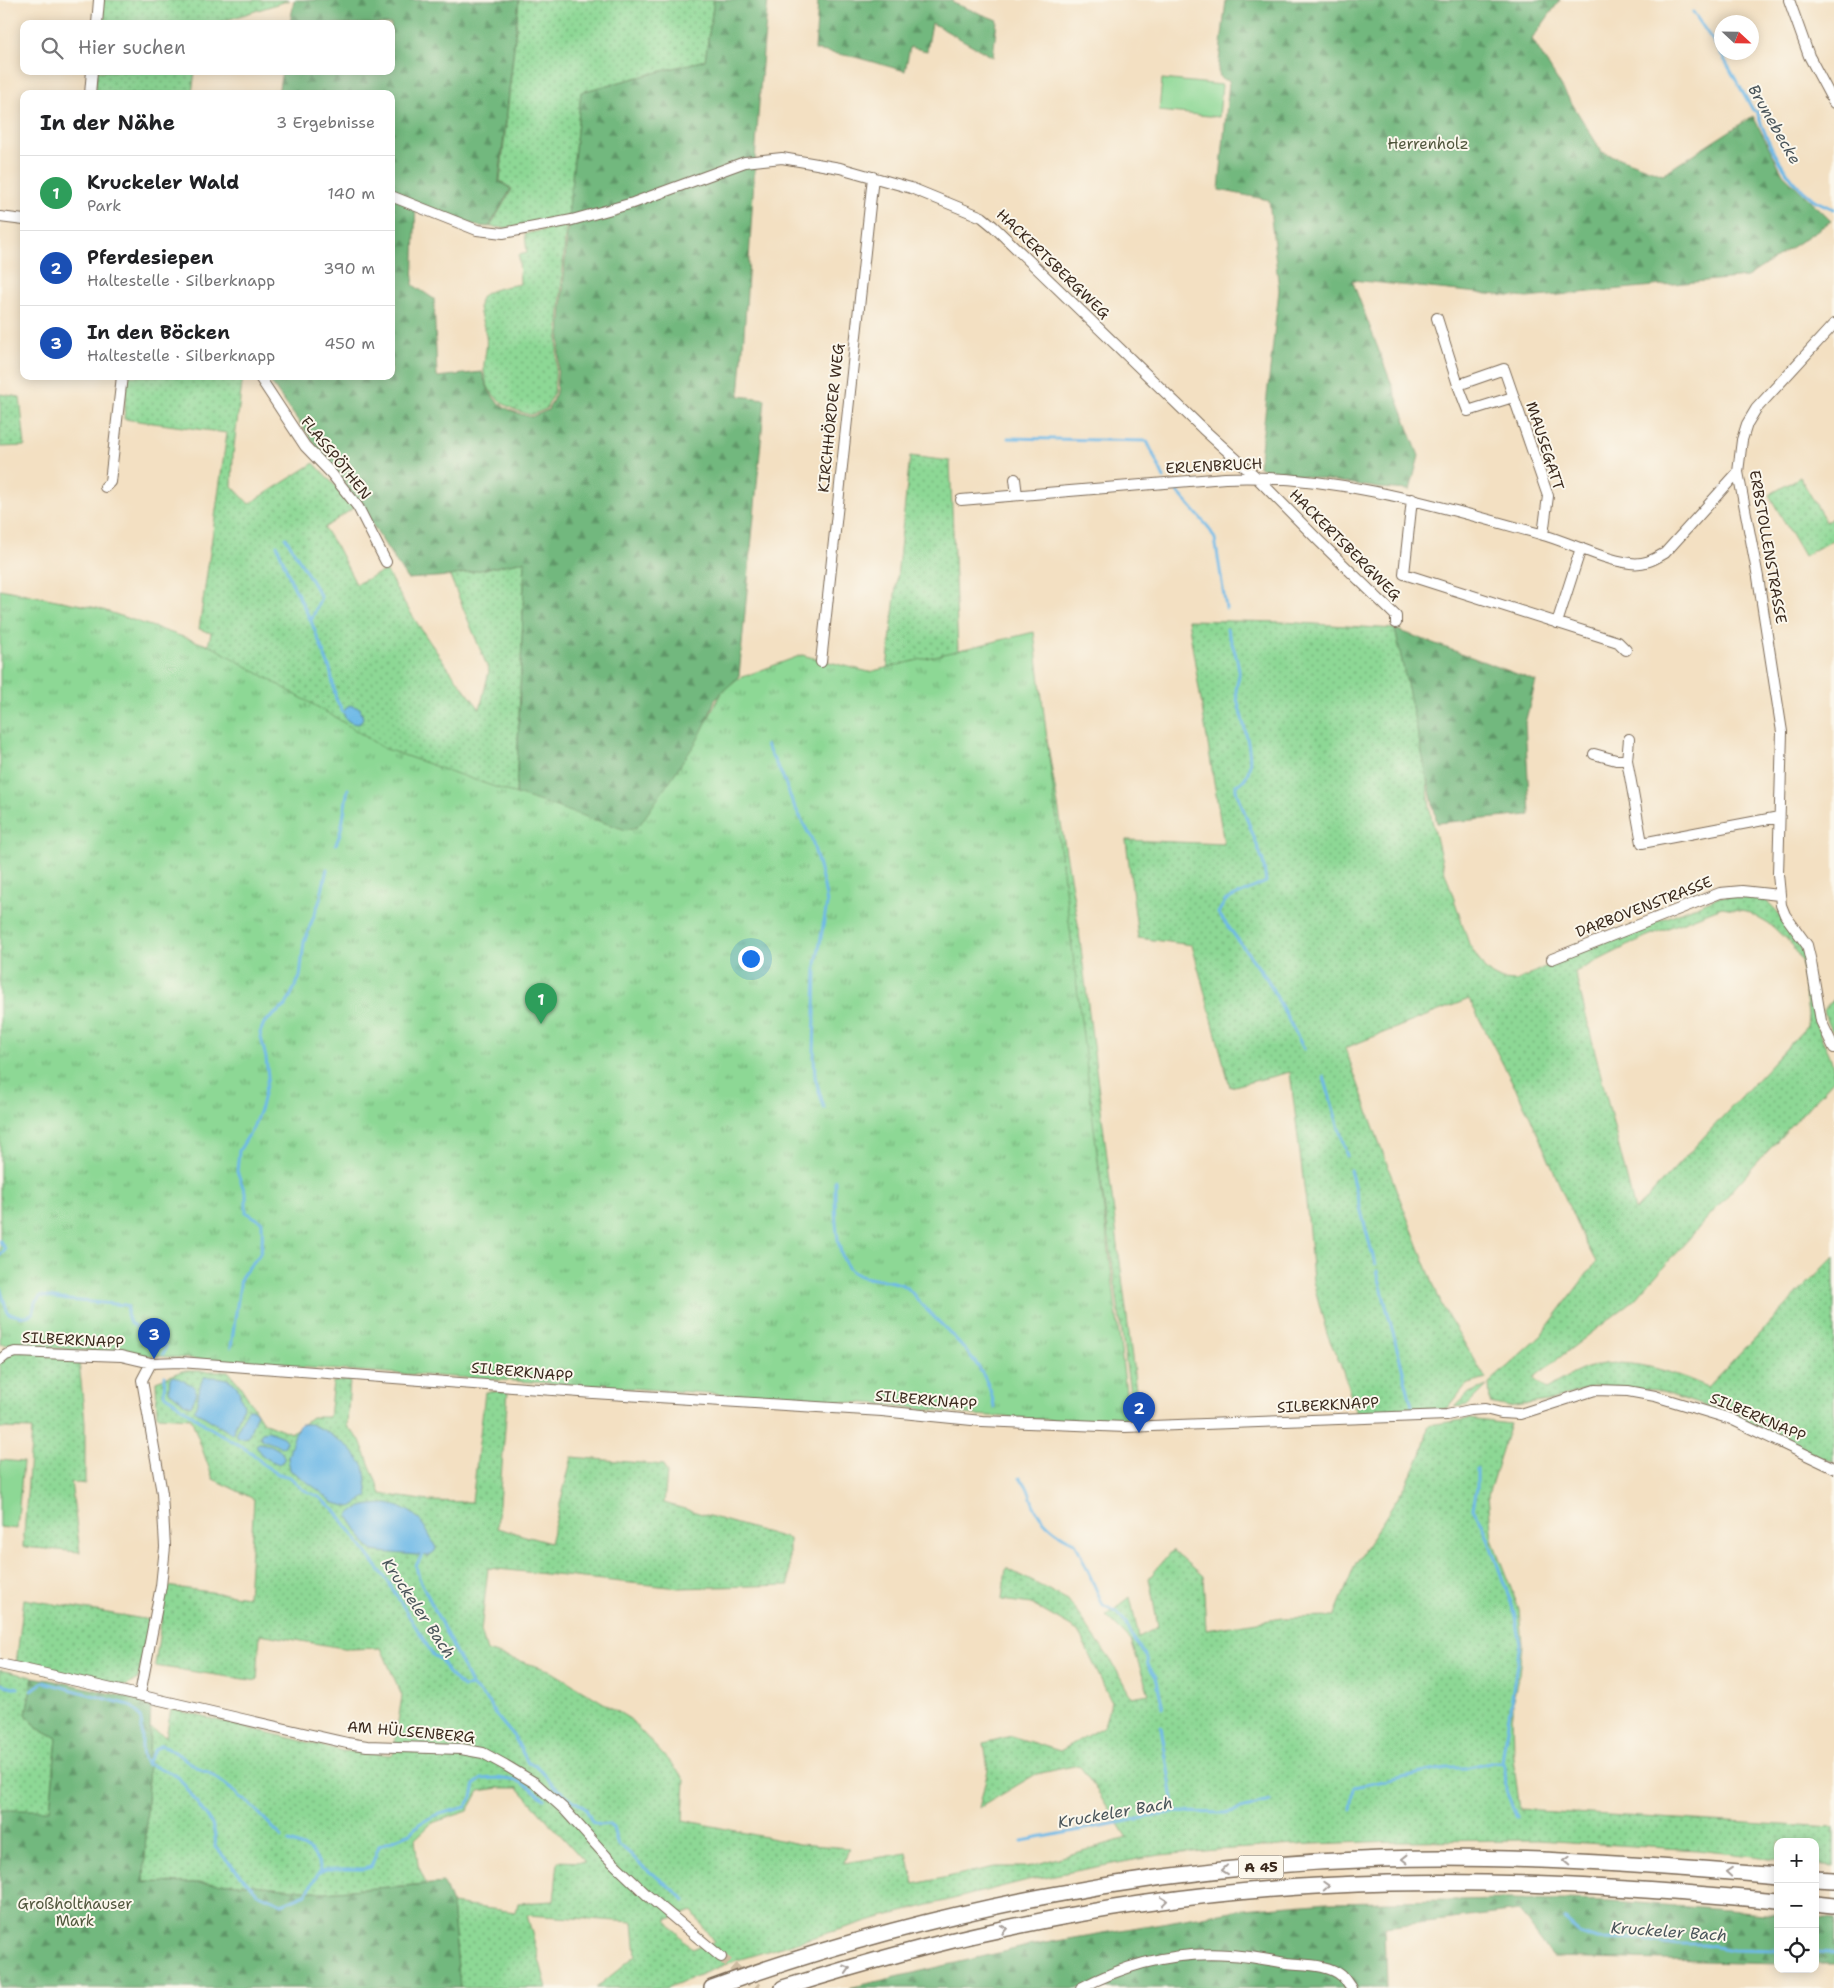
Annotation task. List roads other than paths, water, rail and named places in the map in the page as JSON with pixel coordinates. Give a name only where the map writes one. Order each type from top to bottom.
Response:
[{"type":"highway","name":"A 45","points":[[712,1988],[755,1972],[917,1924],[1092,1888],[1243,1868],[1383,1859],[1523,1860],[1684,1868],[1774,1876]]},
{"type":"highway","points":[[1819,1879],[1834,1880]]},
{"type":"highway","name":"A 45","points":[[783,1988],[890,1957],[998,1930],[1111,1909],[1253,1892],[1388,1883],[1518,1883],[1687,1892],[1774,1901]]},
{"type":"highway","points":[[1819,1904],[1834,1906]]},
{"type":"street","points":[[97,20],[99,0]]},
{"type":"street","points":[[1789,0],[1809,56],[1831,89],[1834,103]]},
{"type":"street","points":[[90,90],[92,75]]},
{"type":"street","name":"HACKERTSBERGWEG","points":[[395,198],[477,230],[503,233],[572,220],[633,203],[745,162],[782,158],[819,164],[911,188],[982,217],[1202,429],[1256,477],[1396,619]]},
{"type":"street","name":"KIRCHHÖRDER WEG","points":[[820,662],[873,177]]},
{"type":"street","points":[[0,217],[20,220]]},
{"type":"street","name":"MAUSEGATT","points":[[1437,318],[1458,386],[1468,411],[1513,397]]},
{"type":"street","name":"ERBSTOLLENSTRASSE","points":[[1834,324],[1756,409],[1742,440],[1738,472],[1758,578],[1782,732],[1779,895],[1785,915],[1807,945],[1822,1025],[1834,1048]]},
{"type":"street","name":"MAUSEGATT","points":[[1458,386],[1504,369],[1548,496],[1543,535]]},
{"type":"street","points":[[105,487],[110,482],[122,380]]},
{"type":"street","name":"FLASSPÖTHEN","points":[[262,380],[305,446],[331,473],[358,508],[386,562]]},
{"type":"street","name":"ERLENBRUCH","points":[[961,500],[1256,477],[1368,490],[1412,499],[1543,535],[1621,561],[1643,563],[1653,561],[1665,553],[1738,472]]},
{"type":"street","points":[[1015,479],[1017,495]]},
{"type":"street","points":[[1412,499],[1404,574],[1618,642],[1626,650]]},
{"type":"street","points":[[1557,622],[1581,548]]},
{"type":"street","points":[[1629,739],[1627,760],[1642,844],[1779,818]]},
{"type":"street","points":[[1594,754],[1616,760],[1627,760]]},
{"type":"street","name":"DARBOVENSTRASSE","points":[[1552,959],[1720,893],[1742,891],[1779,895]]},
{"type":"street","name":"SILBERKNAPP","points":[[0,1360],[6,1355],[15,1352],[120,1356],[151,1363],[180,1362],[593,1393],[882,1410],[982,1420],[1125,1428],[1448,1415],[1477,1409],[1520,1414],[1595,1390],[1628,1391],[1655,1396],[1731,1418],[1834,1468]]},
{"type":"street","points":[[140,1694],[163,1579],[165,1547],[162,1492],[142,1380],[151,1363]]},
{"type":"street","name":"AM HÜLSENBERG","points":[[0,1664],[140,1694],[178,1705],[347,1743],[367,1746],[461,1749],[483,1753],[535,1783],[564,1809],[608,1857],[648,1896],[721,1957]]},
{"type":"street","points":[[1080,1988],[1099,1978],[1134,1965],[1160,1958],[1190,1954],[1232,1955],[1332,1970],[1342,1976],[1351,1988]]},
{"type":"water","points":[[349,705],[360,708],[363,718],[359,724],[351,723],[345,718],[343,712]]},
{"type":"water","points":[[174,1376],[194,1386],[197,1393],[191,1406],[169,1391],[170,1378]]},
{"type":"water","points":[[204,1377],[226,1379],[234,1383],[238,1389],[244,1405],[232,1434],[194,1410],[200,1385]]},
{"type":"water","points":[[248,1409],[253,1409],[257,1413],[248,1437],[237,1437],[235,1434]]},
{"type":"water","points":[[300,1424],[310,1424],[325,1431],[349,1447],[364,1466],[368,1496],[351,1507],[334,1503],[290,1470],[288,1458]]},
{"type":"water","points":[[268,1431],[283,1437],[286,1441],[285,1446],[282,1447],[262,1440],[260,1436],[262,1432]]},
{"type":"water","points":[[259,1443],[279,1450],[284,1456],[284,1460],[279,1464],[265,1457],[257,1449],[256,1445]]},
{"type":"water","points":[[387,1504],[405,1509],[418,1518],[436,1548],[435,1551],[429,1556],[380,1552],[369,1548],[348,1516],[361,1507]]},
{"type":"waterway","name":"Brunebecke","points":[[1693,12],[1719,50],[1753,110],[1757,112],[1766,136],[1786,171],[1803,191],[1813,199],[1834,209]]},
{"type":"waterway","points":[[1008,438],[1147,441],[1164,478]]},
{"type":"waterway","points":[[1176,490],[1209,528],[1215,539],[1226,608]]},
{"type":"waterway","points":[[286,538],[321,597],[311,621]]},
{"type":"waterway","points":[[277,545],[330,669],[336,699],[343,712]]},
{"type":"waterway","points":[[1227,629],[1238,662],[1239,675],[1236,692],[1250,756],[1249,769],[1245,779],[1236,785],[1236,790],[1263,861],[1266,882],[1226,900],[1218,913],[1267,979],[1304,1049]]},
{"type":"waterway","points":[[766,745],[812,840],[827,904],[816,965],[814,1056],[815,1077],[824,1108]]},
{"type":"waterway","points":[[336,844],[339,838],[348,789]]},
{"type":"waterway","points":[[231,1347],[241,1278],[261,1252],[262,1244],[262,1222],[246,1212],[246,1195],[237,1171],[239,1151],[253,1128],[261,1107],[268,1077],[260,1033],[264,1023],[286,1005],[300,977],[304,942],[320,900],[327,869]]},
{"type":"waterway","points":[[1324,1077],[1347,1156]]},
{"type":"waterway","points":[[1350,1170],[1375,1264]]},
{"type":"waterway","points":[[835,1180],[837,1236],[847,1266],[858,1275],[896,1283],[908,1289],[955,1338],[976,1364],[991,1392],[994,1407]]},
{"type":"waterway","name":"Kruckeler Bach","points":[[0,1241],[5,1249],[0,1256]]},
{"type":"waterway","points":[[1377,1271],[1412,1406]]},
{"type":"waterway","name":"Kruckeler Bach","points":[[0,1288],[8,1313],[21,1316],[33,1313],[35,1302],[41,1296],[125,1305],[128,1307],[127,1314],[130,1323],[158,1338],[166,1347],[163,1354]]},
{"type":"waterway","name":"Kruckeler Bach","points":[[165,1376],[164,1394],[207,1426],[252,1453],[264,1465],[278,1474],[290,1477],[302,1489],[319,1497],[334,1509],[387,1580],[433,1655],[441,1660],[448,1673],[463,1687],[472,1686],[490,1703],[495,1714],[515,1738],[528,1763],[536,1765],[556,1788],[586,1809],[592,1822],[599,1825],[608,1824],[613,1828],[618,1845],[685,1901]]},
{"type":"waterway","points":[[1477,1469],[1477,1488],[1473,1508],[1483,1525],[1513,1608],[1520,1644],[1502,1761]]},
{"type":"waterway","points":[[1020,1478],[1027,1488],[1034,1506],[1046,1523],[1063,1536],[1075,1542],[1103,1605],[1118,1613],[1126,1623],[1156,1677],[1163,1708]]},
{"type":"waterway","points":[[422,1555],[416,1566],[419,1578],[472,1686]]},
{"type":"waterway","points":[[32,1690],[43,1682],[129,1705],[134,1709],[141,1719],[142,1752],[146,1764],[163,1769],[178,1777],[212,1825],[215,1847],[257,1893],[282,1904],[306,1894],[319,1872],[326,1869],[363,1869],[371,1867],[379,1846],[410,1833],[419,1824],[436,1815],[466,1807],[472,1797],[475,1784],[482,1779],[497,1778],[518,1781],[530,1787],[544,1799]]},
{"type":"waterway","points":[[0,1684],[18,1688]]},
{"type":"waterway","points":[[1161,1727],[1175,1812]]},
{"type":"waterway","points":[[146,1764],[155,1749],[161,1745],[167,1747],[203,1771],[208,1772],[236,1793],[239,1798],[248,1802],[282,1837]]},
{"type":"waterway","name":"Kruckeler Bach","points":[[1351,1809],[1354,1787],[1446,1768],[1466,1768],[1493,1761],[1502,1761],[1505,1766],[1506,1791],[1517,1817]]},
{"type":"waterway","name":"Kruckeler Bach","points":[[1022,1841],[1175,1812],[1226,1813],[1270,1801]]},
{"type":"waterway","points":[[289,1842],[310,1851],[316,1858],[322,1871]]},
{"type":"waterway","name":"Kruckeler Bach","points":[[1564,1920],[1579,1933],[1597,1939],[1644,1940],[1680,1945],[1705,1945],[1733,1950],[1774,1951]]},
{"type":"waterway","name":"Kruckeler Bach","points":[[1819,1952],[1834,1953]]},
{"type":"tunnel","points":[[721,1957],[758,1988]]},
{"type":"place","name":"Kruckeler Wald","points":[[541,1024]]},
{"type":"place","name":"In den Böcken","points":[[154,1359]]},
{"type":"place","name":"Pferdesiepen","points":[[1139,1433]]},
{"type":"park label","name":"Herrenholz","points":[[1428,144]]},
{"type":"park label","name":"Großholthauser Mark","points":[[75,1912]]}]
